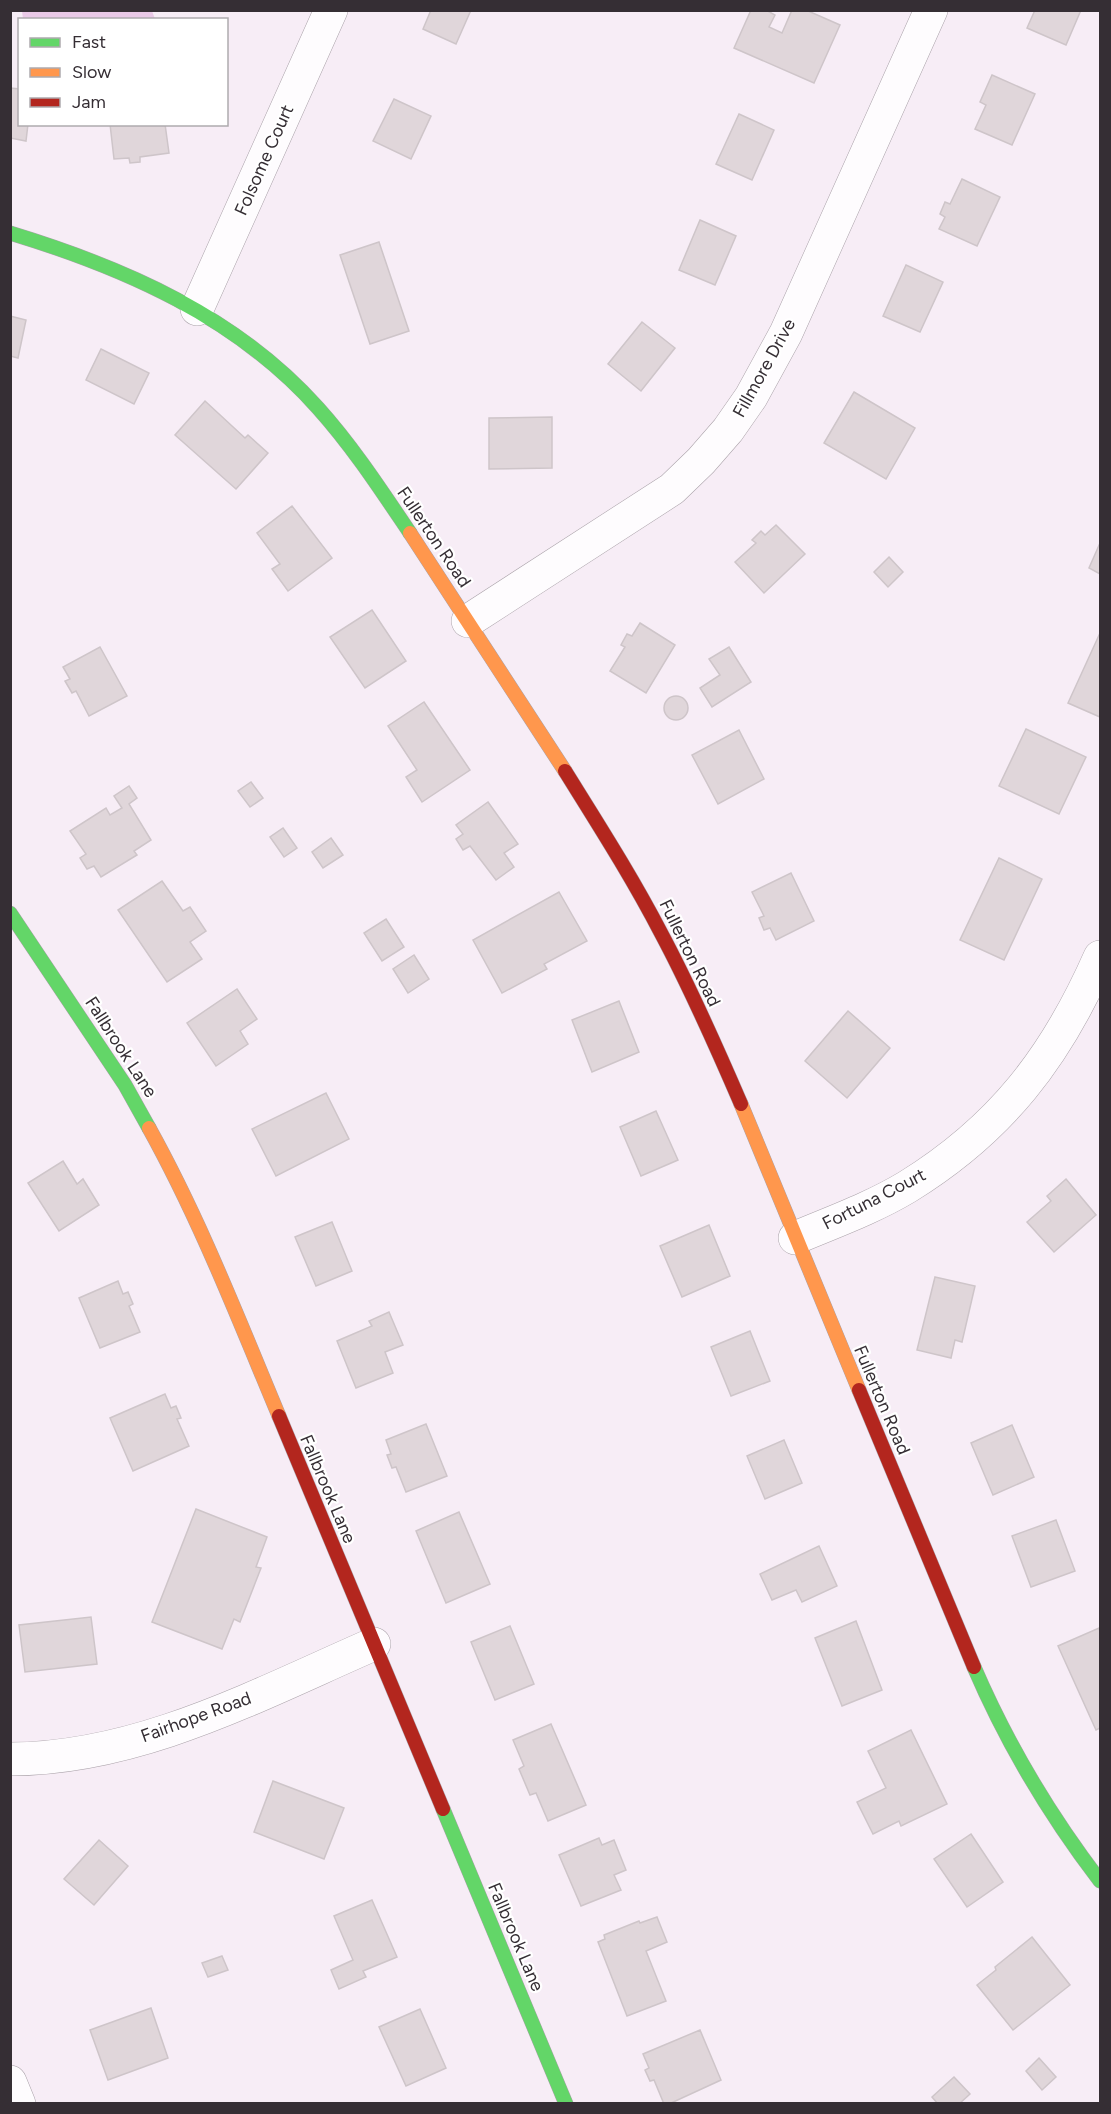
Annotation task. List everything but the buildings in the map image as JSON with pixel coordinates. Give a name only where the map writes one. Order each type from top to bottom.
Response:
[{"type":"street","name":"Folsome Court","points":[[197,309],[331,10]]},
{"type":"street","name":"Fillmore Drive","points":[[468,621],[672,489],[728,430],[751,397],[786,333],[931,10]]},
{"type":"street","name":"Fullerton Road","points":[[10,233],[107,264],[145,281],[197,309],[257,351],[327,417],[364,465],[468,621],[626,869],[683,976],[733,1086],[987,1697],[1027,1775],[1064,1834],[1101,1881]]},
{"type":"street","name":"Fallbrook Lane","points":[[10,913],[125,1085],[174,1173],[203,1234],[566,2103]]},
{"type":"street","name":"Fortuna Court","points":[[795,1238],[851,1215],[906,1187],[957,1152],[982,1131],[1003,1111],[1043,1064],[1082,1000],[1101,957]]},
{"type":"street","name":"Fairhope Road","points":[[10,1759],[89,1750],[175,1728],[374,1644]]},
{"type":"street","points":[[10,2082],[19,2103]]},
{"type":"shaded area","points":[[22,11],[152,11],[155,18],[23,18]]},
{"type":"traffic: fast","points":[[10,233],[95,262],[137,280],[215,322],[252,347],[286,376],[331,423],[410,533]]},
{"type":"traffic: fast","points":[[10,913],[125,1085],[149,1128]]},
{"type":"traffic: fast","points":[[974,1667],[1030,1778],[1063,1830],[1100,1881]]},
{"type":"traffic: fast","points":[[443,1809],[566,2104]]},
{"type":"traffic: slow","points":[[410,533],[565,771]]},
{"type":"traffic: slow","points":[[741,1104],[859,1390]]},
{"type":"traffic: slow","points":[[149,1128],[202,1234],[279,1416]]},
{"type":"traffic: jam","points":[[565,771],[627,871],[661,933],[693,996],[741,1104]]},
{"type":"traffic: jam","points":[[859,1390],[974,1667]]},
{"type":"traffic: jam","points":[[279,1416],[443,1809]]}]
